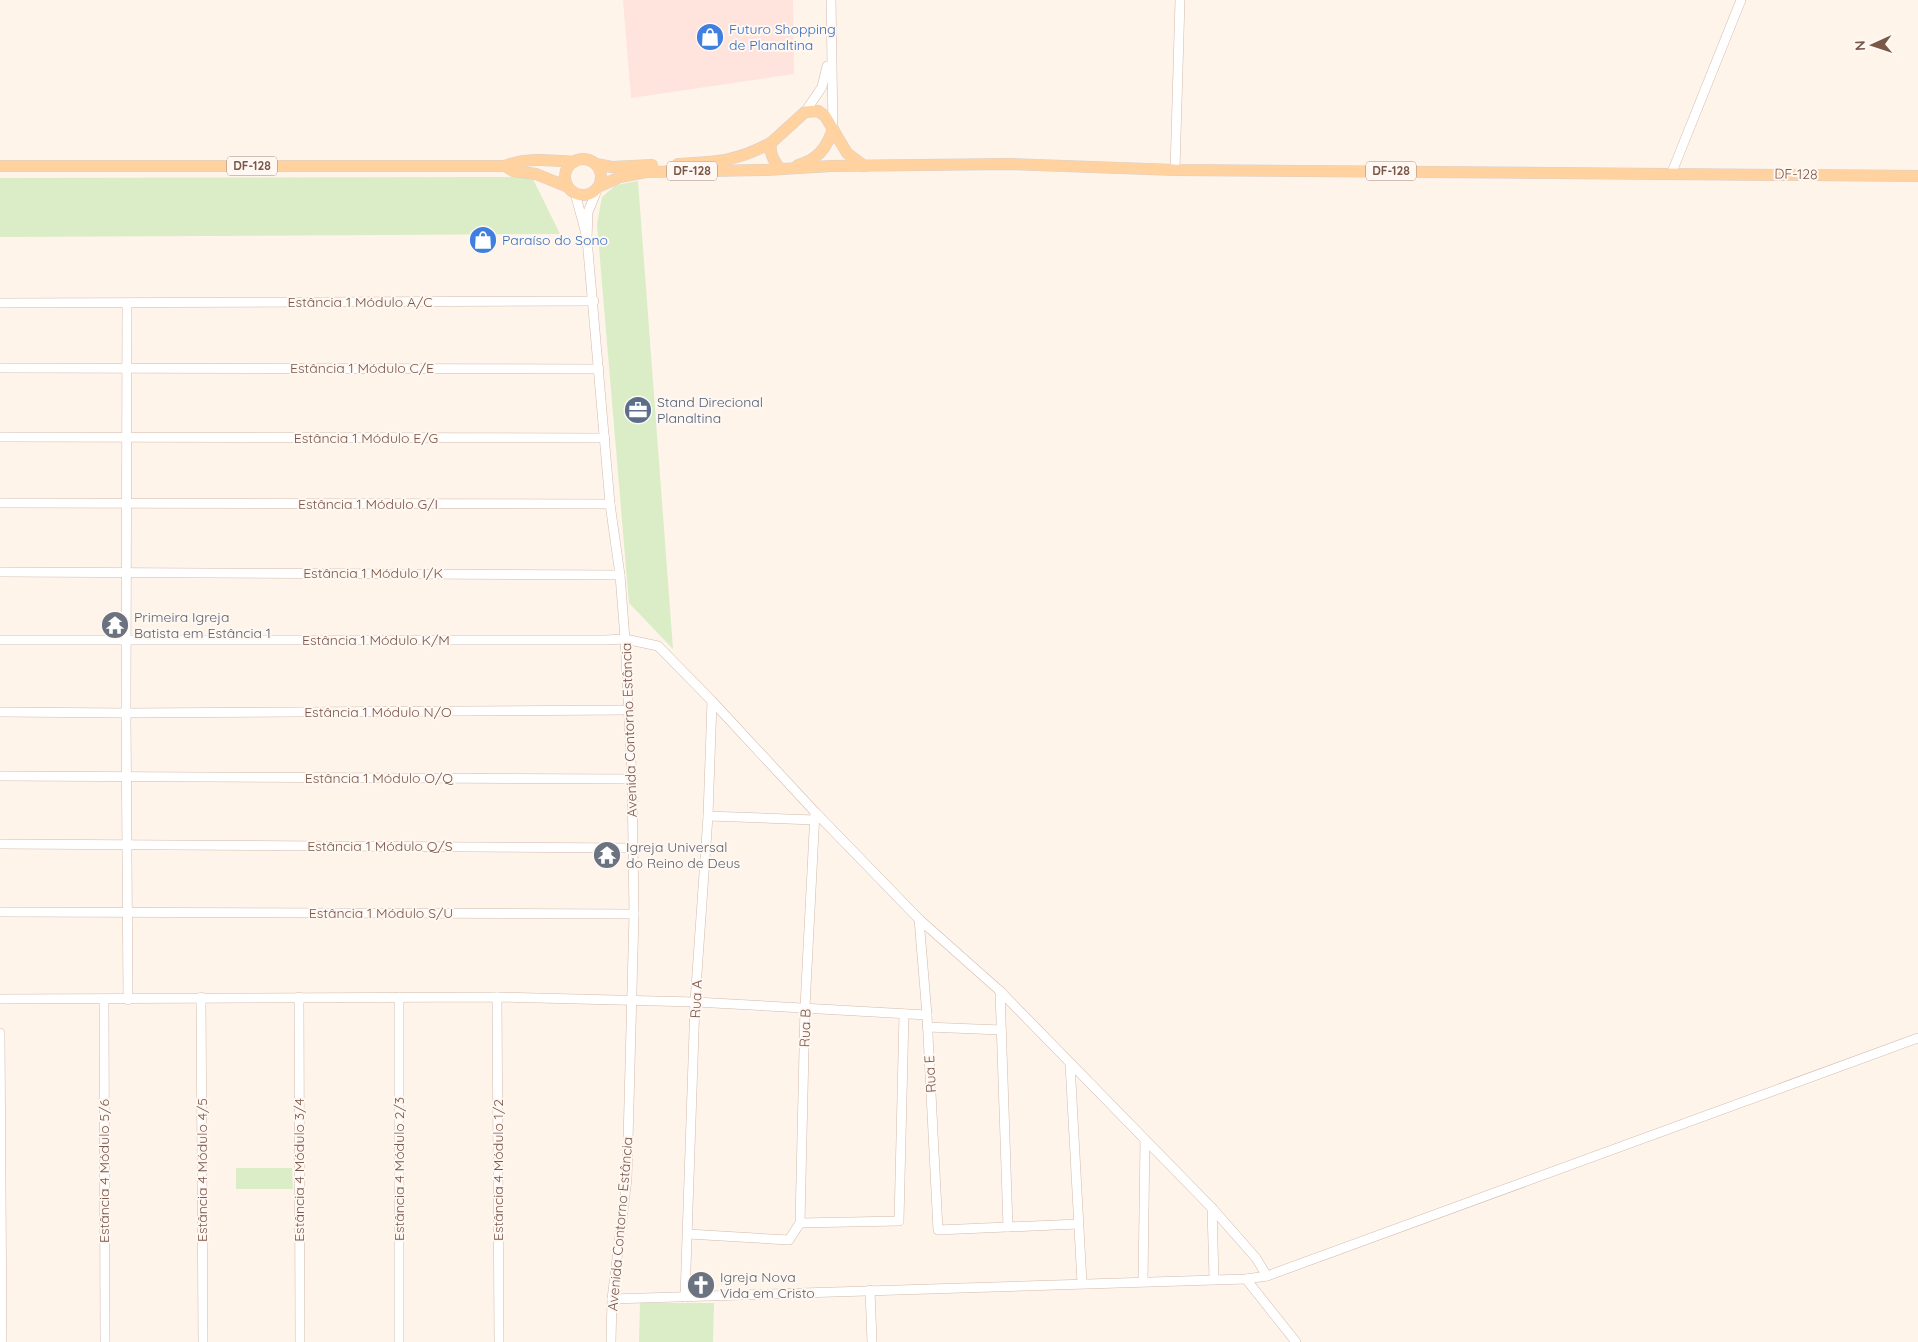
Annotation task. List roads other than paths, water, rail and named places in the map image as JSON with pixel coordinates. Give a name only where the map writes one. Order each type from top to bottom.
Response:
[{"type":"main road","name":"DF-128","points":[[0,166],[505,166],[513,162],[542,160],[574,162],[588,160],[596,164],[612,167],[715,162],[738,158],[756,151],[772,142],[805,112]]},
{"type":"main road","points":[[805,112],[822,112],[847,153],[864,166]]},
{"type":"main road","points":[[772,142],[770,148],[771,155],[784,168],[803,164],[819,156],[828,144],[833,129]]},
{"type":"main road","points":[[571,190],[566,173],[574,162]]},
{"type":"main road","points":[[596,164],[602,177],[598,188]]},
{"type":"main road","name":"DF-128","points":[[505,166],[512,171],[536,174],[571,190],[588,195],[620,177],[646,172],[864,166],[1009,164],[1175,170],[1672,172],[1918,176]]},
{"type":"street","points":[[830,0],[833,129]]},
{"type":"street","points":[[1175,170],[1180,0]]},
{"type":"street","points":[[1672,172],[1741,0]]},
{"type":"street","points":[[805,112],[822,87],[830,52]]},
{"type":"street","name":"Avenida Contorno Estância","points":[[598,188],[588,212],[587,239],[594,301],[610,504],[620,575],[626,639],[630,710],[634,914],[627,1179],[612,1299],[611,1342]]},
{"type":"street","name":"Avenida Contorno Estância","points":[[571,190],[587,239]]},
{"type":"street","name":"Estância 1 Módulo A/C","points":[[0,303],[594,301]]},
{"type":"street","points":[[127,303],[126,713],[128,1000]]},
{"type":"street","name":"Estância 1 Módulo C/E","points":[[0,368],[599,369]]},
{"type":"street","name":"Estância 1 Módulo E/G","points":[[0,437],[605,438]]},
{"type":"street","name":"Estância 1 Módulo G/I","points":[[0,503],[610,504]]},
{"type":"street","name":"Estância 1 Módulo I/K","points":[[0,572],[620,575]]},
{"type":"street","name":"Estância 1 Módulo K/M","points":[[0,640],[626,639],[658,646],[712,701],[815,816],[919,919],[1000,991],[1212,1208],[1256,1258],[1267,1276]]},
{"type":"street","name":"Rua A","points":[[685,1297],[695,1002],[708,816],[712,701]]},
{"type":"street","name":"Estância 1 Módulo N/O","points":[[0,712],[630,710]]},
{"type":"street","name":"Estância 1 Módulo O/Q","points":[[0,776],[632,779]]},
{"type":"street","points":[[708,816],[815,816]]},
{"type":"street","name":"Rua B","points":[[800,1223],[806,1007],[815,816]]},
{"type":"street","name":"Estância 1 Módulo Q/S","points":[[0,844],[633,848]]},
{"type":"street","name":"Estância 1 Módulo S/U","points":[[0,912],[634,914]]},
{"type":"street","name":"Rua E","points":[[919,919],[927,1015],[938,1230],[1008,1227]]},
{"type":"street","points":[[1000,991],[1008,1227],[1078,1224]]},
{"type":"street","points":[[0,999],[128,1000],[201,997],[497,997],[695,1002],[927,1015]]},
{"type":"street","name":"Estância 4 Módulo 4/5","points":[[201,997],[202,1342]]},
{"type":"street","name":"Estância 4 Módulo 3/4","points":[[299,997],[300,1342]]},
{"type":"street","name":"Estância 4 Módulo 2/3","points":[[399,997],[399,1342]]},
{"type":"street","name":"Estância 4 Módulo 1/2","points":[[497,997],[499,1342]]},
{"type":"street","name":"Estância 4 Módulo 5/6","points":[[104,1000],[105,1342]]},
{"type":"street","points":[[688,1234],[789,1240],[800,1223],[899,1220],[904,1014]]},
{"type":"street","points":[[927,1027],[1001,1030]]},
{"type":"street","points":[[0,1033],[2,1342]]},
{"type":"street","points":[[612,1299],[1214,1278],[1246,1279],[1267,1276],[1918,1038]]},
{"type":"street","points":[[1070,1063],[1082,1283]]},
{"type":"street","points":[[1143,1281],[1145,1140]]},
{"type":"street","points":[[1212,1208],[1214,1278]]},
{"type":"street","points":[[1246,1279],[1296,1342]]},
{"type":"street","points":[[870,1290],[872,1342]]},
{"type":"place","name":"Futuro Shopping de Planaltina","points":[[710,37]]},
{"type":"place","name":"Paraíso do Sono","points":[[483,240]]},
{"type":"place","name":"Stand Direcional Planaltina","points":[[638,410]]},
{"type":"place","name":"Primeira Igreja Batista em Estância 1","points":[[115,625]]},
{"type":"place","name":"Igreja Universal do Reino de Deus","points":[[607,855]]},
{"type":"place","name":"Igreja Nova Vida em Cristo","points":[[701,1285]]}]
